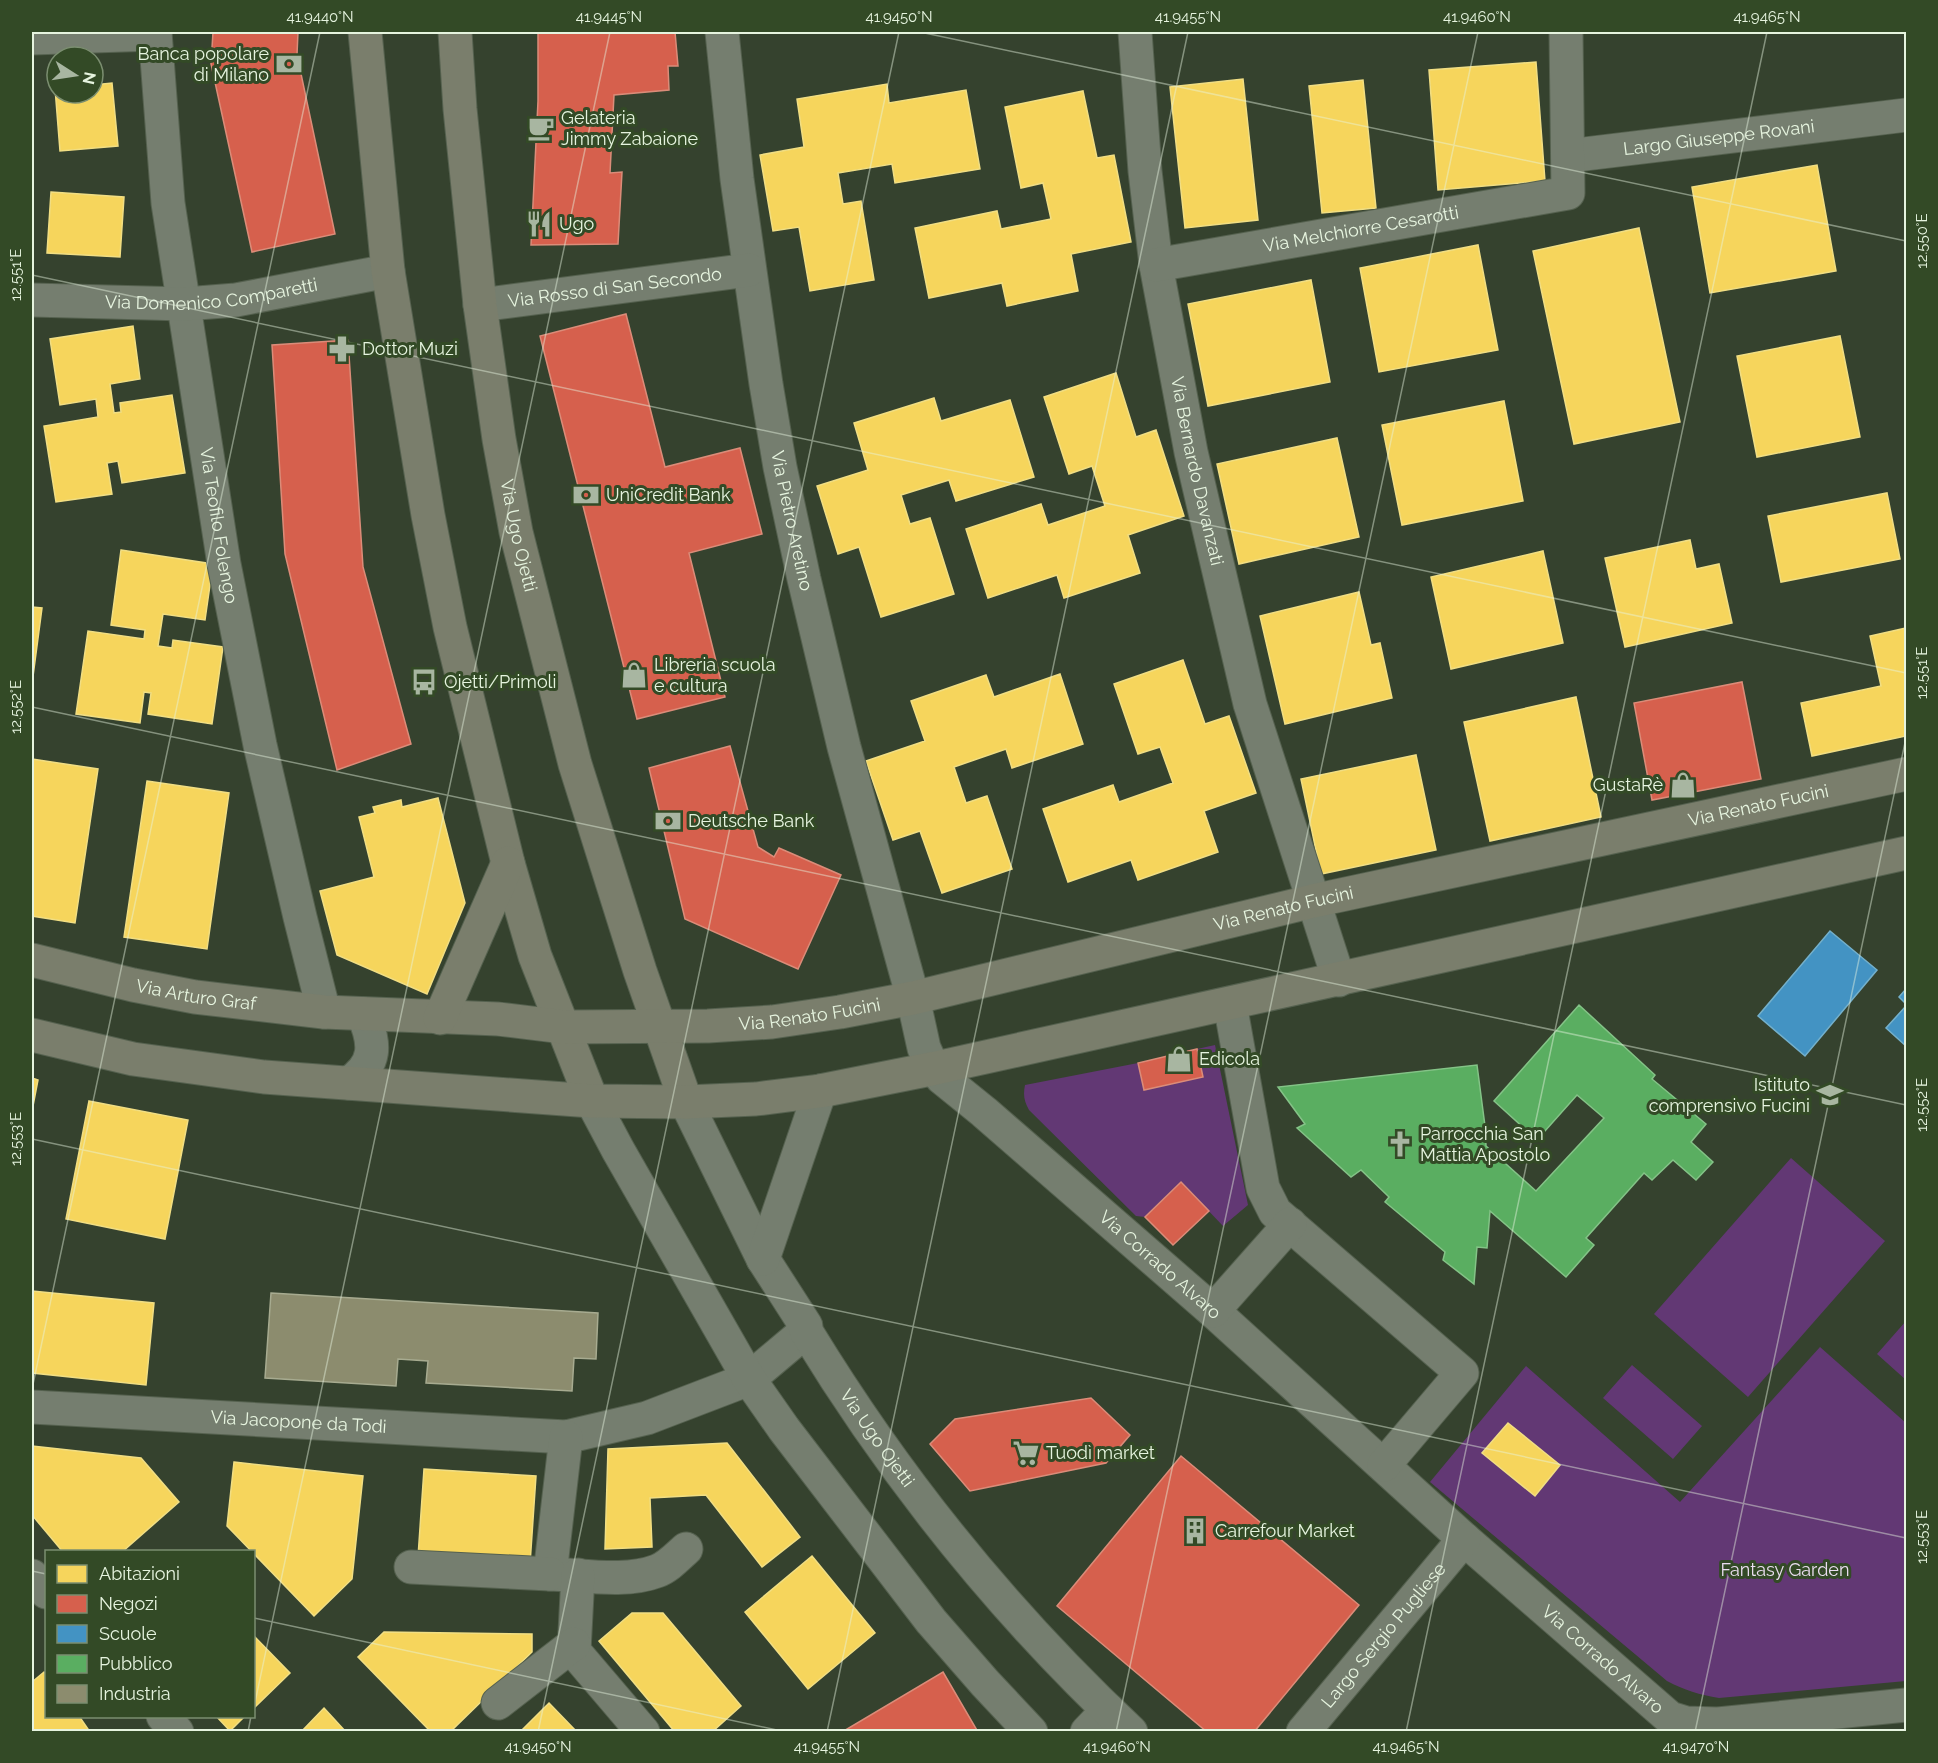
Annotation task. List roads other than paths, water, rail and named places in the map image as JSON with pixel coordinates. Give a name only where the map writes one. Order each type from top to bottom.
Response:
[{"type":"main road","points":[[365,32],[388,271],[428,515],[450,627],[508,863],[535,957],[592,1101]]},
{"type":"main road","name":"Via Ugo Ojetti","points":[[455,32],[460,109],[480,305],[499,439],[526,576],[575,764],[640,971],[686,1102]]},
{"type":"main road","name":"Via Renato Fucini","points":[[564,1026],[708,1026],[772,1022],[840,1012],[913,998],[1313,901],[1906,774]]},
{"type":"main road","points":[[32,1035],[106,1053],[173,1065],[286,1079],[592,1101],[686,1102],[756,1099],[820,1091],[936,1068],[1906,853]]},
{"type":"main road","points":[[440,1018],[508,863]]},
{"type":"main road","name":"Via Arturo Graf","points":[[32,960],[133,985],[195,997],[324,1011],[498,1019],[564,1026]]},
{"type":"street","name":"Via Pietro Aretino","points":[[722,32],[749,270],[767,394],[793,530],[844,747],[913,998],[924,1048],[936,1068]]},
{"type":"street","name":"Via Bernardo Davanzati","points":[[1135,32],[1145,171],[1156,265],[1191,452],[1250,704],[1339,980]]},
{"type":"street","points":[[1566,32],[1568,156]]},
{"type":"street","points":[[32,38],[155,33]]},
{"type":"street","name":"Via Teofilo Folengo","points":[[155,33],[168,203],[224,564],[260,746],[324,1011]]},
{"type":"street","name":"Largo Giuseppe Rovani","points":[[1568,156],[1906,115]]},
{"type":"street","name":"Via Melchiorre Cesarotti","points":[[1156,265],[1568,193],[1568,156]]},
{"type":"street","name":"Via Rosso di San Secondo","points":[[480,305],[749,270]]},
{"type":"street","name":"Via Domenico Comparetti","points":[[32,300],[185,304],[236,300],[388,271]]},
{"type":"street","points":[[1230,1004],[1263,1188],[1275,1212],[1462,1373],[1384,1465]]},
{"type":"street","points":[[349,1083],[362,1074],[371,1058],[372,1041],[363,1014]]},
{"type":"street","name":"Via Corrado Alvaro","points":[[936,1068],[942,1078],[1213,1311],[1464,1539],[1665,1714],[1679,1722],[1718,1724],[1906,1705]]},
{"type":"street","points":[[763,1259],[820,1091]]},
{"type":"street","points":[[592,1101],[749,1379],[784,1429],[931,1621],[1031,1731]]},
{"type":"street","name":"Via Ugo Ojetti","points":[[686,1102],[763,1259],[806,1326],[806,1331],[840,1387],[918,1494],[1019,1617],[1097,1720],[1131,1731]]},
{"type":"street","points":[[1213,1311],[1290,1224]]},
{"type":"street","name":"Via Jacopone da Todi","points":[[32,1407],[566,1437],[646,1418],[749,1379],[806,1331]]},
{"type":"street","points":[[566,1437],[564,1575],[574,1651],[643,1731]]},
{"type":"street","name":"Largo Sergio Pugliese","points":[[1303,1731],[1464,1539]]},
{"type":"street","points":[[411,1567],[629,1578],[658,1571],[686,1549]]},
{"type":"street","points":[[32,1576],[45,1591]]},
{"type":"street","points":[[498,1703],[574,1644]]},
{"type":"street","points":[[143,1731],[153,1718]]},
{"type":"street","points":[[165,1718],[177,1731]]},
{"type":"place","name":"Banca popolare di Milano","points":[[289,64]]},
{"type":"place","name":"Gelateria Jimmy Zabaione","points":[[541,128]]},
{"type":"place","name":"Ugo","points":[[539,224]]},
{"type":"place","name":"Dottor Muzi","points":[[342,349]]},
{"type":"place","name":"UniCredit Bank","points":[[586,495]]},
{"type":"place","name":"Libreria scuola e cultura","points":[[634,675]]},
{"type":"place","name":"Ojetti/Primoli","points":[[424,682]]},
{"type":"place","name":"GustaRè","points":[[1683,785]]},
{"type":"place","name":"Deutsche Bank","points":[[668,821]]},
{"type":"place","name":"Edicola","points":[[1179,1059]]},
{"type":"place","name":"Istituto comprensivo Fucini","points":[[1830,1095]]},
{"type":"place","name":"Parrocchia San Mattia Apostolo","points":[[1400,1144]]},
{"type":"place","name":"Tuodì market","points":[[1026,1453]]},
{"type":"place","name":"Carrefour Market","points":[[1195,1531]]},
{"type":"park label","name":"Fantasy Garden","points":[[1785,1570]]}]
